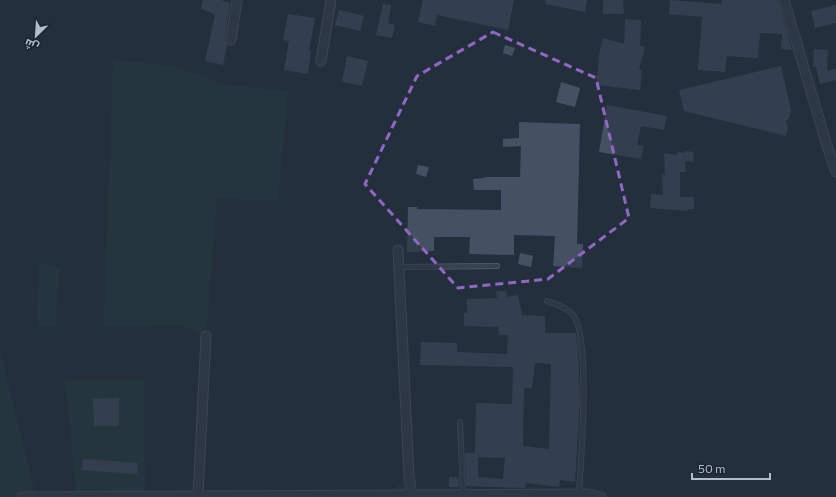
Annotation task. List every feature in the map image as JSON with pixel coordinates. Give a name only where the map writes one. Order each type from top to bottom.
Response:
[{"type":"street","points":[[231,40],[238,0]]},
{"type":"street","points":[[321,61],[331,0]]},
{"type":"street","points":[[784,0],[836,172]]},
{"type":"street","points":[[398,250],[409,476],[412,495]]},
{"type":"street","points":[[198,496],[206,336]]},
{"type":"street","points":[[22,497],[463,496],[588,494],[601,497]]},
{"type":"lane","points":[[399,267],[498,266]]},
{"type":"lane","points":[[547,301],[573,314],[576,320],[582,348],[583,431],[579,494]]},
{"type":"lane","points":[[460,422],[463,496]]},
{"type":"highlighted area","points":[[493,32],[596,78],[629,218],[548,279],[458,288],[365,184],[417,76]]},
{"type":"green space","points":[[113,60],[173,66],[225,85],[288,91],[278,201],[217,198],[206,336],[181,325],[104,326]]},
{"type":"green space","points":[[38,261],[60,269],[55,326],[37,326]]},
{"type":"green space","points":[[0,350],[36,497],[0,497]]},
{"type":"green space","points":[[144,379],[145,496],[77,497],[65,380]]},
{"type":"green space","points":[[409,476],[412,495],[388,495]]},
{"type":"building","points":[[203,0],[221,0],[230,3],[225,39],[227,45],[223,65],[205,61],[215,14],[201,9]]},
{"type":"building","points":[[423,0],[514,0],[508,30],[437,15],[435,26],[418,22]]},
{"type":"building","points":[[546,0],[587,0],[585,12],[545,4]]},
{"type":"building","points":[[603,0],[623,0],[624,14],[603,14]]},
{"type":"building","points":[[670,0],[721,4],[722,0],[778,0],[792,50],[781,49],[782,34],[760,33],[758,58],[727,56],[725,72],[698,70],[702,17],[669,14]]},
{"type":"building","points":[[383,4],[391,5],[388,23],[395,25],[392,38],[376,35]]},
{"type":"building","points":[[836,5],[836,23],[815,28],[811,11]]},
{"type":"building","points":[[339,10],[364,16],[360,31],[335,25]]},
{"type":"building","points":[[288,14],[315,18],[309,50],[311,51],[308,74],[284,70],[289,41],[283,40]]},
{"type":"building","points":[[625,19],[641,20],[640,46],[645,47],[639,69],[642,70],[640,90],[596,85],[598,59],[603,38],[624,44]]},
{"type":"building","points":[[505,45],[515,48],[512,56],[503,53]]},
{"type":"building","points":[[814,49],[828,50],[827,71],[836,69],[836,80],[820,84],[816,67],[813,67]]},
{"type":"building","points":[[347,56],[368,61],[362,86],[342,82]]},
{"type":"building","points":[[781,66],[791,110],[789,119],[786,120],[788,128],[786,136],[684,111],[679,90]]},
{"type":"building","points":[[561,82],[580,88],[575,107],[556,102]]},
{"type":"building","points":[[607,105],[667,116],[664,130],[641,126],[637,145],[644,146],[641,159],[599,152]]},
{"type":"building","points":[[519,122],[580,124],[577,244],[583,244],[582,268],[553,266],[555,236],[514,235],[514,255],[469,254],[470,237],[434,237],[434,251],[407,252],[408,207],[417,207],[417,209],[501,210],[501,190],[474,190],[473,179],[484,177],[520,177],[521,146],[503,147],[503,139],[519,138]]},
{"type":"building","points":[[685,151],[694,152],[693,162],[685,161],[686,172],[680,172],[680,197],[694,197],[694,209],[688,209],[688,211],[650,208],[651,194],[663,195],[662,175],[665,175],[664,153],[677,155],[677,152],[685,153]]},
{"type":"building","points":[[418,165],[429,167],[426,177],[416,174]]},
{"type":"building","points":[[520,253],[533,256],[531,267],[518,264]]},
{"type":"building","points":[[496,291],[506,291],[507,297],[518,295],[522,315],[545,316],[545,333],[576,333],[580,401],[575,482],[560,480],[559,487],[526,483],[525,488],[466,486],[465,453],[475,453],[476,403],[512,404],[513,367],[420,365],[421,342],[457,343],[457,352],[507,354],[508,335],[499,335],[498,327],[464,326],[464,313],[467,313],[467,299],[497,298]],"holes":[[[535,363],[551,364],[549,449],[523,446],[524,388],[532,388]],[[478,457],[505,458],[503,479],[478,477]]]},
{"type":"building","points":[[119,398],[119,426],[94,426],[93,399]]},
{"type":"building","points":[[83,459],[138,463],[137,474],[82,470]]},
{"type":"building","points":[[449,477],[458,477],[459,487],[449,487]]}]
